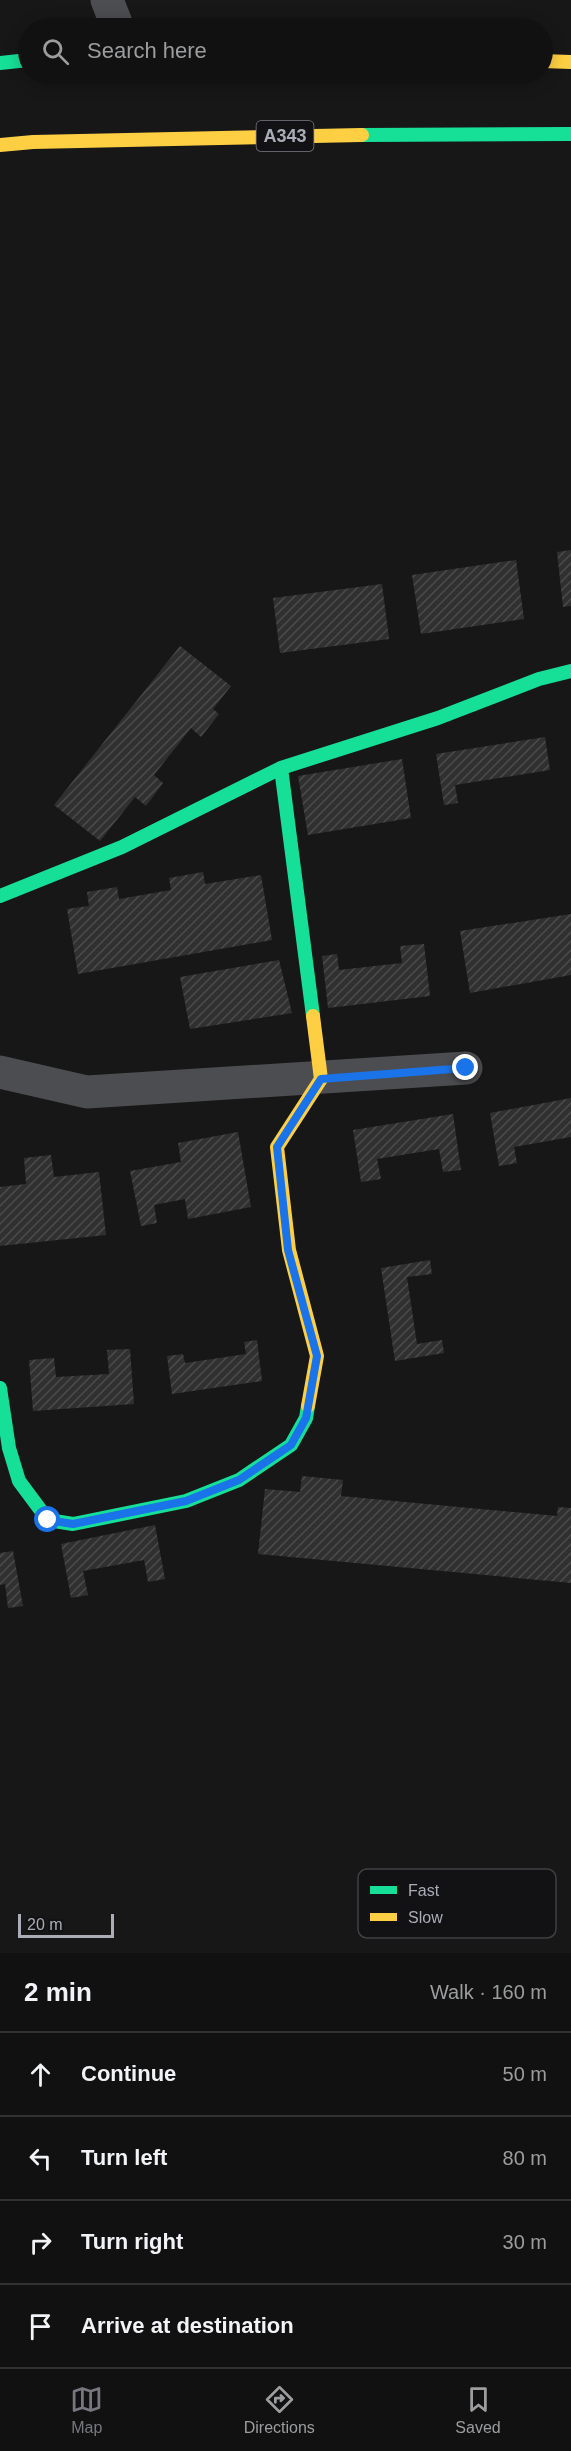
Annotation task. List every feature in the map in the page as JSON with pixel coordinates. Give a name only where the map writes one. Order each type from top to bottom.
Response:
[{"type":"main road","points":[[0,63],[18,61]]},
{"type":"main road","points":[[553,61],[571,62]]},
{"type":"main road","name":"A343","points":[[0,145],[33,141],[571,134]]},
{"type":"main road","points":[[0,896],[122,847],[281,768],[438,718],[539,679],[571,671]]},
{"type":"main road","points":[[0,1388],[9,1448],[19,1481],[48,1520],[73,1524],[186,1501],[239,1480],[291,1445],[306,1418],[317,1356],[288,1250],[277,1147],[321,1079],[281,768]]},
{"type":"street","points":[[107,0],[114,18]]},
{"type":"street","points":[[0,1072],[87,1092],[321,1079],[466,1068]]},
{"type":"building","points":[[571,550],[571,606],[563,607],[557,552]]},
{"type":"building","points":[[516,560],[524,619],[421,634],[412,575]]},
{"type":"building","points":[[382,584],[389,639],[280,653],[273,598]]},
{"type":"building","points":[[180,646],[231,686],[213,709],[219,714],[201,737],[191,728],[154,775],[163,783],[146,806],[135,797],[100,841],[54,805]]},
{"type":"building","points":[[545,737],[550,770],[455,785],[458,803],[444,805],[436,754]]},
{"type":"building","points":[[402,759],[411,818],[308,835],[298,776]]},
{"type":"building","points":[[203,872],[205,884],[261,875],[272,940],[78,974],[67,909],[89,906],[87,892],[117,887],[119,899],[171,890],[169,878]]},
{"type":"building","points":[[571,914],[571,975],[470,993],[460,931]]},
{"type":"building","points":[[424,944],[430,996],[328,1008],[322,956],[337,954],[339,970],[402,963],[400,946]]},
{"type":"building","points":[[279,960],[292,1013],[190,1029],[180,977]]},
{"type":"building","points":[[571,1098],[571,1137],[514,1147],[517,1163],[499,1166],[490,1113]]},
{"type":"building","points":[[453,1114],[461,1170],[443,1172],[439,1149],[377,1159],[381,1179],[361,1182],[353,1130]]},
{"type":"building","points":[[238,1132],[251,1207],[188,1219],[185,1199],[154,1205],[157,1223],[141,1226],[130,1171],[181,1162],[178,1143]]},
{"type":"building","points":[[51,1155],[54,1177],[99,1172],[106,1235],[0,1246],[0,1187],[26,1184],[24,1158]]},
{"type":"building","points":[[430,1260],[432,1274],[407,1277],[417,1344],[442,1340],[444,1353],[395,1361],[381,1268]]},
{"type":"building","points":[[257,1340],[262,1381],[172,1394],[167,1356],[183,1354],[185,1363],[246,1354],[244,1342]]},
{"type":"building","points":[[130,1349],[134,1404],[33,1411],[29,1360],[54,1358],[56,1377],[109,1374],[107,1350]]},
{"type":"building","points":[[302,1476],[343,1480],[341,1496],[557,1516],[558,1507],[571,1508],[571,1583],[258,1554],[265,1489],[300,1492]]},
{"type":"building","points":[[155,1525],[165,1579],[148,1582],[144,1560],[83,1571],[88,1595],[71,1598],[61,1544]]},
{"type":"building","points":[[13,1551],[23,1606],[8,1608],[5,1584],[0,1585],[0,1553]]},
{"type":"traffic: fast","points":[[0,63],[18,61]]},
{"type":"traffic: fast","points":[[362,135],[571,134]]},
{"type":"traffic: fast","points":[[0,896],[122,847],[281,768],[438,718],[539,679],[571,671]]},
{"type":"traffic: fast","points":[[281,768],[313,1016]]},
{"type":"traffic: fast","points":[[0,1388],[9,1448],[19,1481],[48,1520],[73,1524],[186,1501],[239,1480],[291,1445],[306,1418],[308,1406]]},
{"type":"traffic: slow","points":[[553,61],[571,62]]},
{"type":"traffic: slow","points":[[0,145],[33,142],[362,135]]},
{"type":"traffic: slow","points":[[308,1406],[317,1356],[289,1250],[277,1147],[321,1079],[313,1016]]},
{"type":"route","points":[[48,1520],[73,1524],[186,1501],[239,1480],[291,1445],[306,1418],[317,1356],[288,1250],[277,1147],[321,1079],[466,1068]]}]
